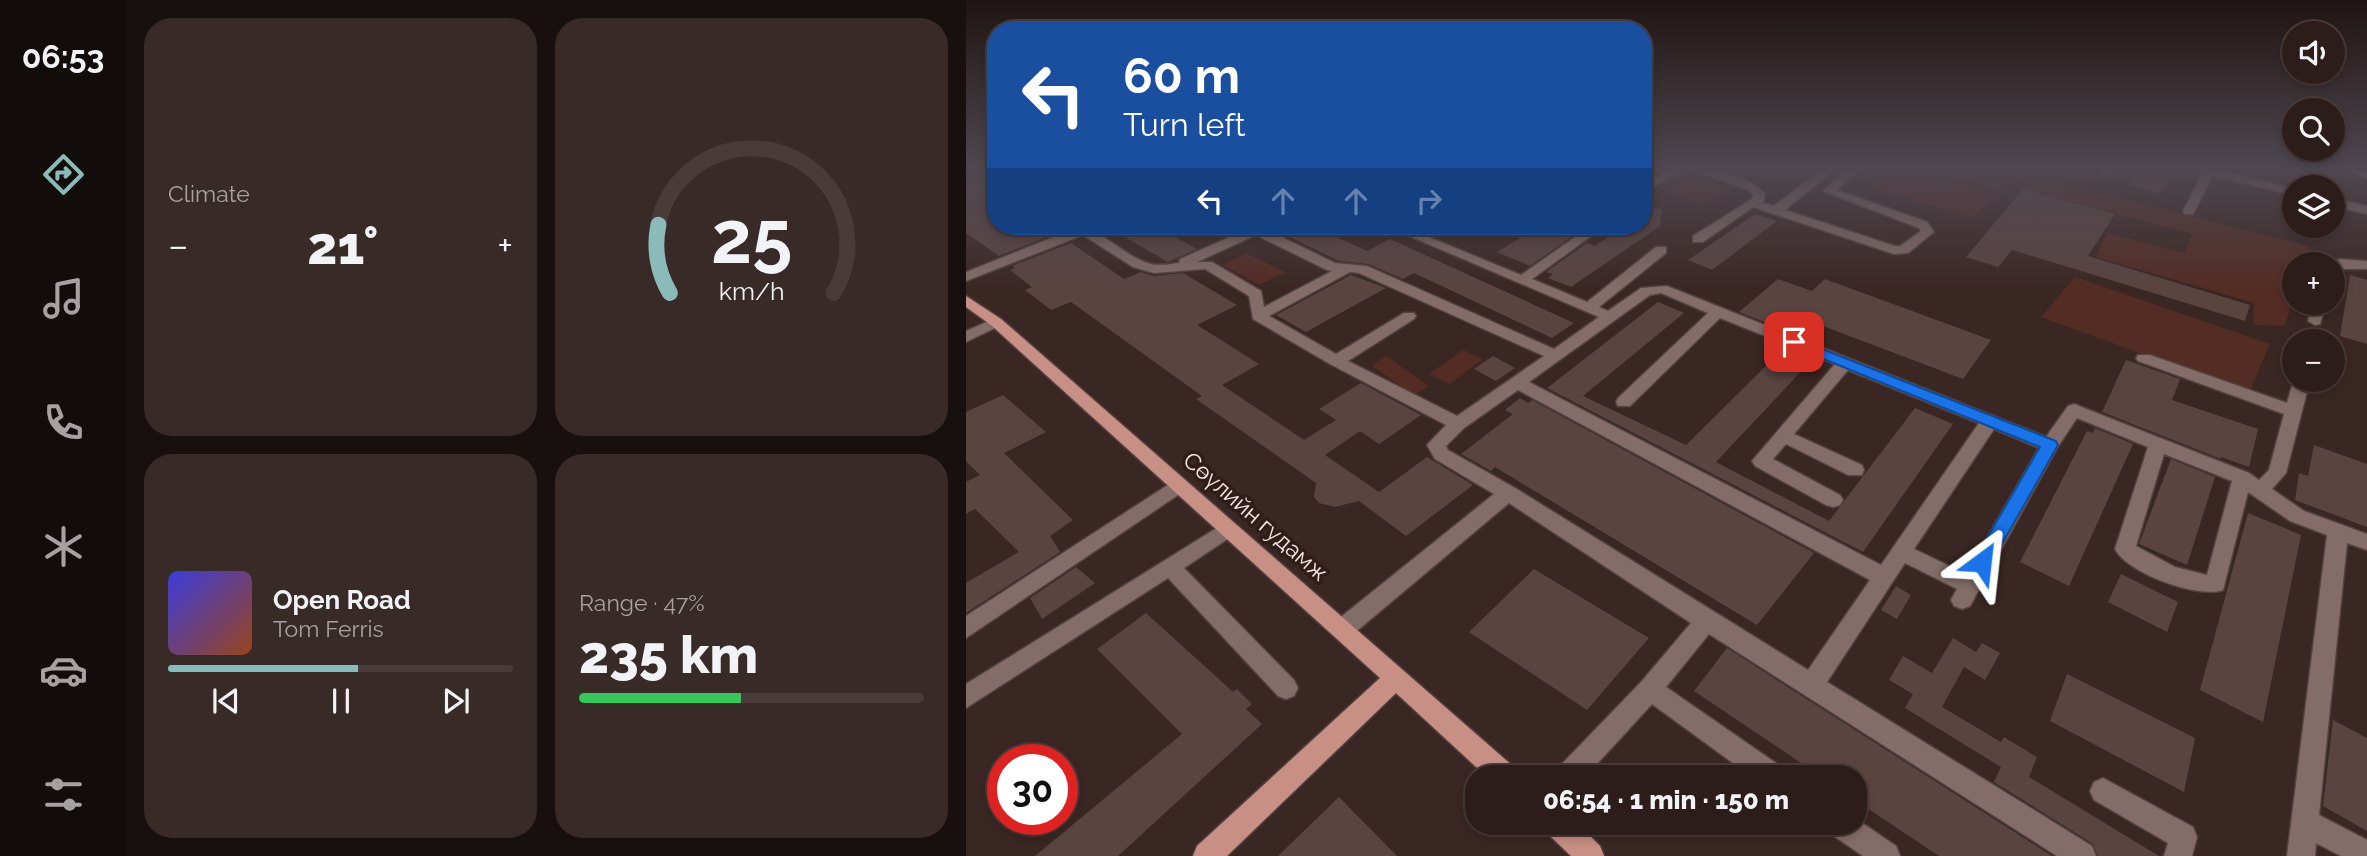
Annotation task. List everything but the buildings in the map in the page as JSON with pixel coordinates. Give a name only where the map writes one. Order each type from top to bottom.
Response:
[{"type":"main road","name":"Сөүлийн гудамж","points":[[966,300],[996,322],[1177,486],[1344,628],[1493,765]]},
{"type":"main road","points":[[1208,856],[1397,677]]},
{"type":"main road","points":[[1569,835],[1590,856]]},
{"type":"street","points":[[1698,239],[1741,209]]},
{"type":"street","points":[[1774,209],[1894,250],[1903,250],[1928,232],[1923,225],[1879,209]]},
{"type":"street","points":[[966,277],[1064,235]]},
{"type":"street","points":[[1091,235],[1138,264],[1154,269],[1207,265],[1256,294],[1258,316]]},
{"type":"street","points":[[1177,266],[1240,235]]},
{"type":"street","points":[[1268,235],[1332,267],[1362,269],[1557,356]]},
{"type":"street","points":[[1414,235],[1611,317]]},
{"type":"street","points":[[1521,280],[1586,235]]},
{"type":"street","points":[[1588,308],[1661,250]]},
{"type":"street","points":[[2345,263],[2367,265]]},
{"type":"street","points":[[1258,316],[1346,270]]},
{"type":"street","points":[[2050,445],[1662,289],[1646,291],[1458,425],[1436,445],[1441,454],[1508,493],[1706,621],[2082,856]]},
{"type":"street","points":[[1624,402],[1718,312]]},
{"type":"street","points":[[2315,321],[2316,315]]},
{"type":"street","points":[[1258,316],[1336,361],[1458,425]]},
{"type":"street","points":[[1336,361],[1409,316]]},
{"type":"street","points":[[966,337],[996,322]]},
{"type":"street","points":[[2144,358],[2294,411]]},
{"type":"street","points":[[1833,499],[1761,461],[1845,363]]},
{"type":"street","points":[[1518,383],[1884,577]]},
{"type":"street","points":[[2259,491],[2277,473],[2299,392]]},
{"type":"street","points":[[1901,552],[1965,593],[2050,445],[2074,410],[2242,478],[2297,516],[2367,542]]},
{"type":"street","points":[[1811,685],[1990,421]]},
{"type":"street","points":[[1782,435],[1855,470]]},
{"type":"street","points":[[2158,444],[2125,549],[2134,558],[2158,568],[2203,585],[2215,584],[2242,478]]},
{"type":"street","points":[[966,628],[1177,486]]},
{"type":"street","points":[[1344,628],[1508,493]]},
{"type":"street","points":[[966,697],[1228,529]]},
{"type":"street","points":[[2301,856],[2338,531]]},
{"type":"street","points":[[1169,566],[1286,688]]},
{"type":"street","points":[[1578,765],[1650,689],[1706,621]]},
{"type":"street","points":[[1650,689],[1757,765]]},
{"type":"street","points":[[2103,791],[2183,838],[2178,856]]},
{"type":"street","points":[[2305,821],[2367,855]]},
{"type":"street","points":[[1856,835],[1886,856]]},
{"type":"shaded area","points":[[1942,209],[1981,209],[1973,218]]},
{"type":"shaded area","points":[[2100,209],[2162,209],[2310,247],[2308,252],[2282,252],[2282,315],[2288,315],[2285,326],[2253,325],[2254,303],[2096,257],[2107,233],[2185,253],[2192,234]]},
{"type":"shaded area","points":[[1246,253],[1285,272],[1259,285],[1223,265]]},
{"type":"shaded area","points":[[2075,277],[2270,344],[2249,393],[2041,317]]},
{"type":"shaded area","points":[[1463,350],[1483,359],[1450,384],[1429,374]]},
{"type":"shaded area","points":[[1386,356],[1429,386],[1414,395],[1372,366]]},
{"type":"route","points":[[1794,342],[2050,445],[1982,562]]}]
